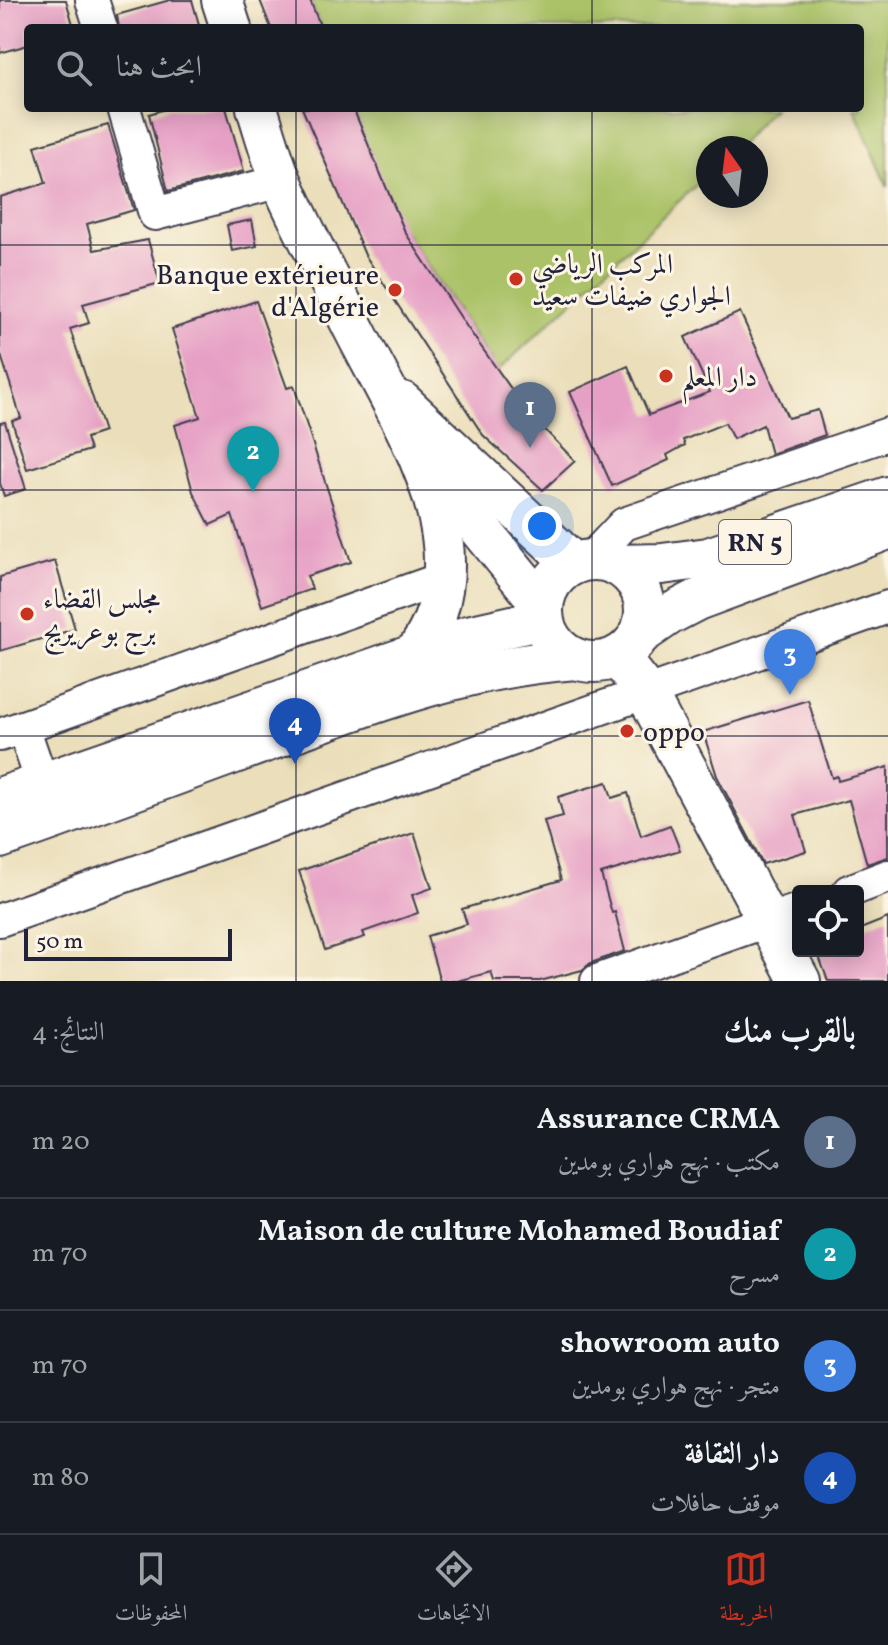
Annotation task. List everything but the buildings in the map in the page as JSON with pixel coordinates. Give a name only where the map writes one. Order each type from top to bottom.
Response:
[{"type":"main road","points":[[222,0],[230,24]]},
{"type":"main road","points":[[258,112],[281,181],[417,451],[439,522],[446,563],[444,578],[437,614],[414,655]]},
{"type":"main road","points":[[0,798],[48,801],[444,680],[509,665],[576,659],[604,661],[629,645],[645,610],[640,587],[630,574],[594,563],[389,391]]},
{"type":"main road","points":[[417,451],[543,612],[554,643],[576,659]]},
{"type":"main road","name":"RN 5","points":[[594,563],[662,564],[708,558],[888,497]]},
{"type":"main road","name":"RN 5","points":[[629,645],[670,614],[697,600],[888,529]]},
{"type":"main road","points":[[543,612],[553,580],[594,563]]},
{"type":"main road","points":[[0,838],[48,801],[414,655],[543,612]]},
{"type":"main road","points":[[629,645],[645,691],[783,915],[800,981]]},
{"type":"street","points":[[92,0],[100,24]]},
{"type":"street","points":[[125,112],[155,214],[281,181]]},
{"type":"street","points":[[594,563],[624,524],[888,434]]},
{"type":"street","points":[[48,801],[12,731],[444,578]]},
{"type":"street","points":[[0,920],[888,607]]},
{"type":"street","points":[[864,885],[888,876]]},
{"type":"street","points":[[597,981],[783,915]]},
{"type":"green space","points":[[310,0],[888,0],[888,187],[856,112],[864,112],[864,24],[319,24]]},
{"type":"green space","name":"المركب الرياضي الجواري ضيفات سعيد","points":[[355,112],[769,112],[747,136],[696,136],[696,185],[498,371],[399,223]]},
{"type":"place","name":"المركب الرياضي الجواري ضيفات سعيد","points":[[516,279]]},
{"type":"place","name":"Banque extérieure d'Algérie","points":[[395,290]]},
{"type":"place","name":"دار المعلم","points":[[666,376]]},
{"type":"place","name":"Assurance CRMA","points":[[530,448]]},
{"type":"place","name":"Maison de culture Mohamed Boudiaf","points":[[253,492]]},
{"type":"place","name":"مجلس القضاء برج بوعريريج","points":[[27,614]]},
{"type":"place","name":"showroom auto","points":[[790,695]]},
{"type":"place","name":"oppo","points":[[627,731]]},
{"type":"place","name":"دار الثقافة","points":[[295,764]]}]
